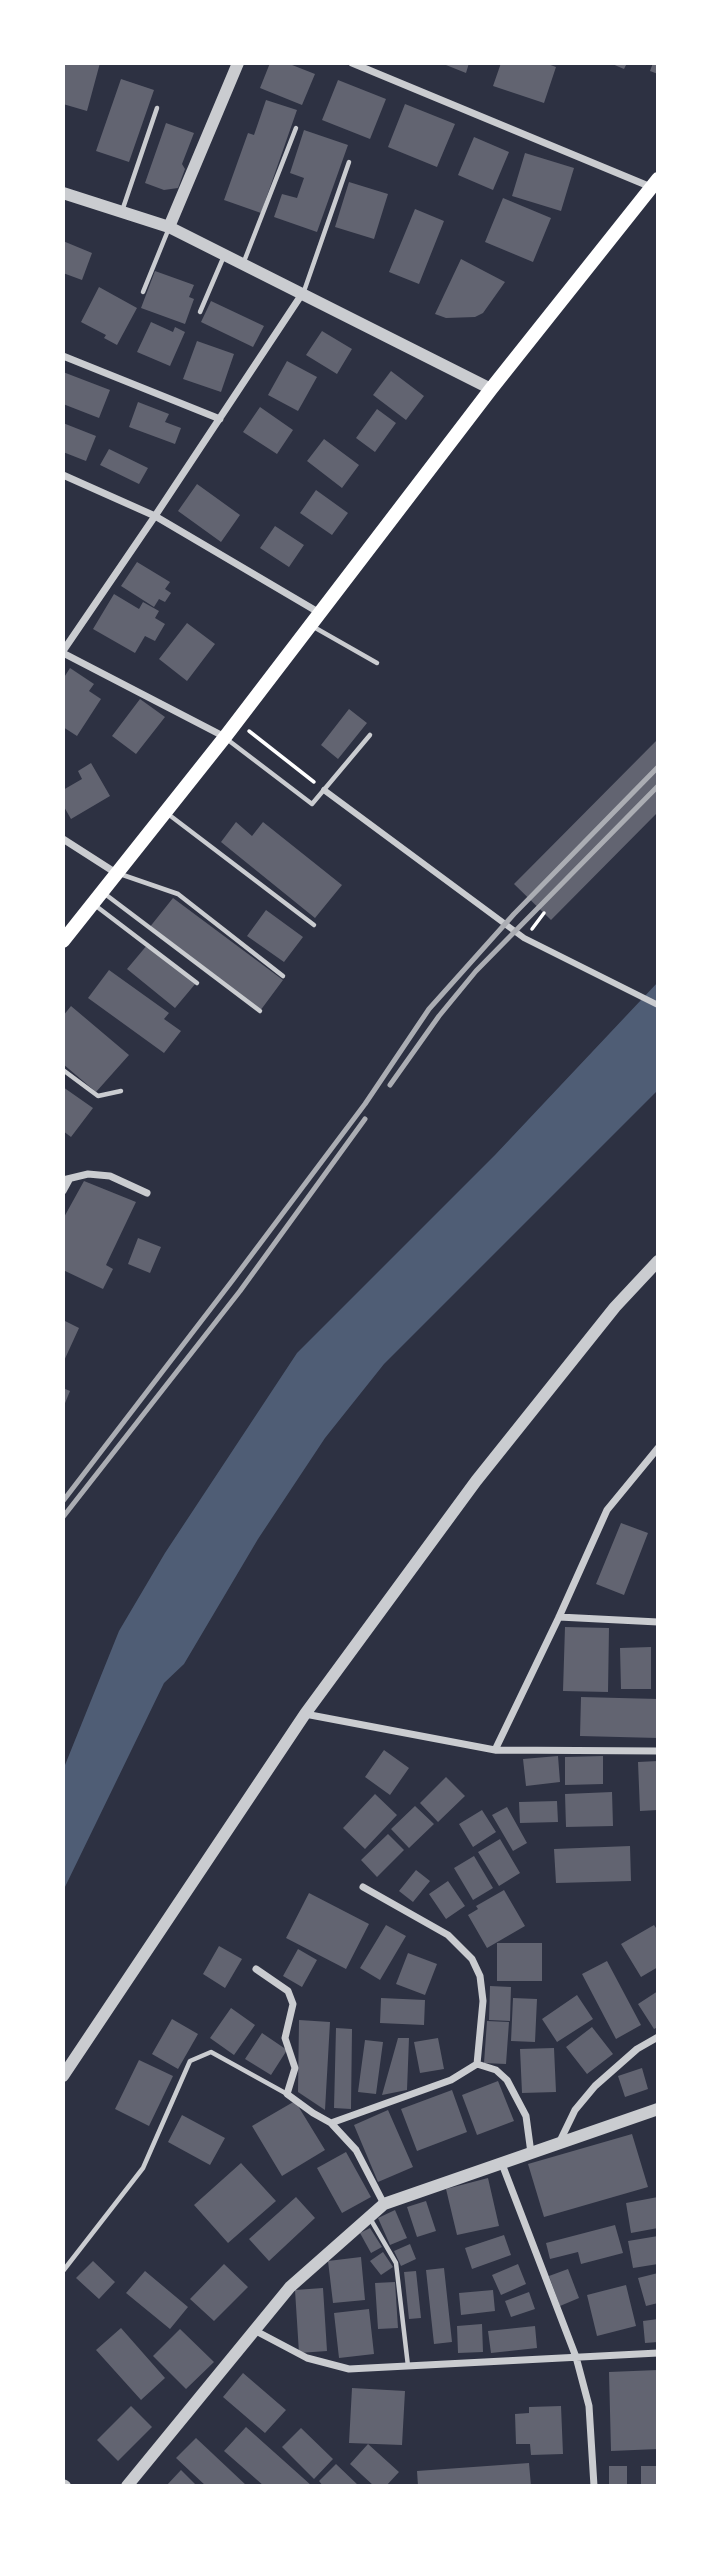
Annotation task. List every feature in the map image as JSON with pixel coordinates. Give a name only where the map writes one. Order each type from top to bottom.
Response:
[{"type":"main road","points":[[63,941],[225,737],[313,618],[654,183]]},
{"type":"street","points":[[169,228],[238,63]]},
{"type":"street","points":[[352,63],[654,183]]},
{"type":"street","points":[[63,193],[169,228],[491,389]]},
{"type":"street","points":[[225,737],[63,652],[302,294]]},
{"type":"street","points":[[63,356],[220,419]]},
{"type":"street","points":[[63,475],[155,516],[313,618]]},
{"type":"street","points":[[324,790],[524,938],[658,1005]]},
{"type":"street","points":[[63,839],[116,873]]},
{"type":"street","points":[[63,1191],[66,1180],[88,1174],[110,1176],[147,1193]]},
{"type":"street","points":[[63,2076],[305,1714],[476,1481],[615,1307],[658,1261]]},
{"type":"street","points":[[495,1750],[607,1510],[658,1448]]},
{"type":"street","points":[[559,1617],[658,1622]]},
{"type":"street","points":[[305,1714],[495,1750],[658,1751]]},
{"type":"street","points":[[363,1887],[448,1934],[472,1959],[480,1976],[483,2001],[477,2064]]},
{"type":"street","points":[[256,1969],[288,1991],[293,2004],[285,2038],[295,2068],[287,2094],[331,2123],[356,2150],[384,2204]]},
{"type":"street","points":[[560,2141],[575,2110],[595,2086],[636,2049],[658,2037]]},
{"type":"street","points":[[331,2123],[451,2080],[477,2064],[496,2070],[507,2080],[526,2116],[531,2153]]},
{"type":"street","points":[[127,2486],[290,2287],[384,2204],[658,2109]]},
{"type":"street","points":[[502,2164],[576,2357],[589,2406],[594,2486]]},
{"type":"street","points":[[254,2330],[307,2358],[349,2369],[658,2353]]},
{"type":"lane","points":[[121,212],[157,108]]},
{"type":"lane","points":[[243,265],[296,128]]},
{"type":"lane","points":[[302,294],[349,162]]},
{"type":"lane","points":[[143,292],[169,228]]},
{"type":"lane","points":[[200,312],[225,256]]},
{"type":"lane","points":[[313,618],[377,663]]},
{"type":"lane","points":[[225,737],[312,804],[370,735]]},
{"type":"lane","points":[[165,812],[314,925]]},
{"type":"lane","points":[[116,873],[178,894],[283,976]]},
{"type":"lane","points":[[102,891],[260,1011]]},
{"type":"lane","points":[[92,903],[197,983]]},
{"type":"lane","points":[[63,1070],[98,1096],[121,1091]]},
{"type":"lane","points":[[63,2272],[142,2168],[190,2061],[211,2052],[287,2094]]},
{"type":"lane","points":[[369,2216],[396,2263],[408,2366]]},
{"type":"path","points":[[236,722],[324,790]]},
{"type":"path","points":[[524,938],[544,913]]},
{"type":"water","points":[[658,982],[658,1090],[384,1364],[325,1438],[258,1539],[184,1664],[164,1683],[63,1891],[63,1770],[119,1631],[165,1553],[297,1353],[495,1155]]},
{"type":"building","points":[[63,63],[100,63],[87,111],[63,104]]},
{"type":"building","points":[[270,63],[287,63],[315,74],[302,105],[260,88]]},
{"type":"building","points":[[441,63],[469,63],[466,73]]},
{"type":"building","points":[[501,63],[545,63],[556,67],[544,103],[493,86]]},
{"type":"building","points":[[610,63],[627,63],[624,69]]},
{"type":"building","points":[[653,63],[658,63],[658,74],[650,71]]},
{"type":"building","points":[[121,79],[154,90],[129,162],[96,151]]},
{"type":"building","points":[[338,80],[386,99],[370,139],[322,120]]},
{"type":"building","points":[[266,100],[297,110],[261,213],[224,200],[248,133],[254,135]]},
{"type":"building","points":[[405,104],[455,124],[437,167],[388,147]]},
{"type":"building","points":[[166,123],[194,133],[182,164],[185,169],[178,188],[164,190],[145,183]]},
{"type":"building","points":[[304,130],[348,145],[317,232],[274,217],[282,194],[297,198],[304,178],[290,173]]},
{"type":"building","points":[[474,137],[509,152],[493,190],[458,175]]},
{"type":"building","points":[[525,153],[574,168],[561,211],[512,196]]},
{"type":"building","points":[[349,182],[388,194],[374,239],[335,227]]},
{"type":"building","points":[[503,198],[551,218],[533,262],[485,242]]},
{"type":"building","points":[[415,209],[444,221],[419,284],[389,272]]},
{"type":"building","points":[[63,241],[92,253],[82,280],[63,273]]},
{"type":"building","points":[[461,259],[505,282],[483,313],[475,317],[446,318],[435,314]]},
{"type":"building","points":[[155,271],[194,285],[189,297],[194,299],[185,324],[141,308]]},
{"type":"building","points":[[99,287],[137,308],[117,345],[104,338],[106,335],[81,322]]},
{"type":"building","points":[[211,301],[264,326],[253,347],[201,322]]},
{"type":"building","points":[[151,322],[173,332],[175,327],[185,332],[170,366],[137,352]]},
{"type":"building","points":[[322,331],[352,349],[337,374],[306,355]]},
{"type":"building","points":[[197,341],[234,354],[221,392],[183,379]]},
{"type":"building","points":[[287,361],[317,377],[298,411],[268,395]]},
{"type":"building","points":[[391,371],[424,396],[406,420],[373,395]]},
{"type":"building","points":[[63,372],[110,390],[99,418],[63,404]]},
{"type":"building","points":[[138,402],[169,414],[165,422],[181,428],[175,444],[129,427]]},
{"type":"building","points":[[260,407],[293,430],[277,454],[243,432]]},
{"type":"building","points":[[377,409],[396,423],[375,452],[356,438]]},
{"type":"building","points":[[63,423],[96,436],[86,461],[63,452]]},
{"type":"building","points":[[324,439],[359,465],[342,488],[307,461]]},
{"type":"building","points":[[109,449],[148,468],[139,484],[100,465]]},
{"type":"building","points":[[197,484],[240,515],[221,542],[178,511]]},
{"type":"building","points":[[316,490],[348,513],[332,535],[300,513]]},
{"type":"building","points":[[275,526],[304,545],[289,567],[260,548]]},
{"type":"building","points":[[137,562],[170,582],[165,589],[171,593],[165,602],[159,599],[154,607],[121,586]]},
{"type":"building","points":[[114,594],[139,609],[143,602],[159,611],[155,618],[165,624],[155,641],[145,636],[135,653],[93,629]]},
{"type":"building","points":[[187,623],[215,644],[187,681],[159,659]]},
{"type":"building","points":[[70,668],[94,684],[89,691],[101,699],[77,736],[63,727],[63,679]]},
{"type":"building","points":[[140,699],[165,717],[136,754],[112,736]]},
{"type":"building","points":[[349,709],[367,723],[338,759],[321,745]]},
{"type":"building","points":[[658,739],[658,812],[551,920],[514,884]]},
{"type":"building","points":[[91,763],[110,796],[71,819],[63,805],[63,790],[82,779],[78,771]]},
{"type":"building","points":[[236,822],[252,836],[263,822],[342,885],[315,918],[221,842]]},
{"type":"building","points":[[173,898],[283,980],[260,1011],[149,928]]},
{"type":"building","points":[[266,910],[303,937],[284,962],[247,936]]},
{"type":"building","points":[[148,944],[196,983],[175,1008],[127,969]]},
{"type":"building","points":[[109,970],[169,1013],[164,1019],[181,1031],[164,1053],[88,998]]},
{"type":"building","points":[[71,1006],[129,1055],[96,1092],[63,1064],[63,1016]]},
{"type":"building","points":[[63,1087],[93,1108],[71,1137],[63,1131]]},
{"type":"building","points":[[84,1181],[136,1202],[106,1265],[113,1269],[103,1289],[63,1270],[63,1219]]},
{"type":"building","points":[[138,1238],[161,1247],[150,1273],[128,1264]]},
{"type":"building","points":[[63,1320],[79,1328],[63,1363]]},
{"type":"building","points":[[63,1388],[70,1391],[63,1408]]},
{"type":"building","points":[[621,1523],[648,1533],[624,1595],[596,1584]]},
{"type":"building","points":[[565,1627],[609,1628],[608,1692],[563,1691]]},
{"type":"building","points":[[651,1647],[651,1689],[621,1689],[620,1648]]},
{"type":"building","points":[[581,1697],[658,1699],[658,1738],[580,1736]]},
{"type":"building","points":[[384,1750],[409,1768],[390,1795],[365,1777]]},
{"type":"building","points":[[558,1756],[560,1782],[526,1786],[523,1759]]},
{"type":"building","points":[[603,1756],[603,1784],[565,1785],[565,1757]]},
{"type":"building","points":[[658,1761],[658,1810],[640,1811],[638,1762]]},
{"type":"building","points":[[446,1777],[465,1796],[438,1822],[420,1803]]},
{"type":"building","points":[[612,1792],[613,1826],[566,1827],[565,1794]]},
{"type":"building","points":[[375,1794],[397,1815],[365,1849],[343,1828]]},
{"type":"building","points":[[557,1801],[558,1822],[520,1823],[519,1802]]},
{"type":"building","points":[[415,1806],[434,1824],[409,1848],[391,1829]]},
{"type":"building","points":[[507,1807],[527,1843],[513,1851],[492,1815]]},
{"type":"building","points":[[482,1810],[496,1832],[473,1847],[459,1824]]},
{"type":"building","points":[[388,1834],[404,1850],[377,1877],[361,1860]]},
{"type":"building","points":[[500,1839],[520,1873],[499,1886],[478,1852]]},
{"type":"building","points":[[630,1846],[631,1881],[556,1883],[554,1849]]},
{"type":"building","points":[[474,1856],[493,1888],[473,1900],[454,1868]]},
{"type":"building","points":[[416,1870],[430,1881],[413,1902],[399,1891]]},
{"type":"building","points":[[448,1881],[465,1906],[446,1919],[429,1894]]},
{"type":"building","points":[[504,1890],[525,1926],[487,1948],[468,1915],[478,1909],[476,1906]]},
{"type":"building","points":[[309,1893],[369,1924],[346,1969],[286,1938]]},
{"type":"building","points":[[386,1925],[406,1936],[380,1980],[360,1968]]},
{"type":"building","points":[[654,1925],[658,1931],[658,1967],[641,1977],[621,1944]]},
{"type":"building","points":[[497,1943],[542,1943],[542,1981],[497,1981]]},
{"type":"building","points":[[219,1946],[242,1959],[225,1988],[203,1974]]},
{"type":"building","points":[[298,1949],[317,1960],[302,1987],[283,1976]]},
{"type":"building","points":[[408,1953],[437,1964],[425,1995],[396,1984]]},
{"type":"building","points":[[607,1961],[641,2025],[616,2039],[582,1974]]},
{"type":"building","points":[[490,1986],[511,1987],[510,2021],[489,2020]]},
{"type":"building","points":[[658,1991],[658,2027],[654,2029],[638,2004]]},
{"type":"building","points":[[577,1995],[593,2019],[557,2042],[542,2019]]},
{"type":"building","points":[[381,1998],[425,2000],[424,2025],[380,2023]]},
{"type":"building","points":[[513,1998],[537,1999],[535,2042],[511,2041]]},
{"type":"building","points":[[231,2008],[255,2025],[234,2055],[210,2038]]},
{"type":"building","points":[[172,2019],[198,2034],[178,2069],[152,2054]]},
{"type":"building","points":[[299,2020],[330,2022],[325,2110],[298,2092]]},
{"type":"building","points":[[487,2021],[509,2022],[506,2064],[484,2063]]},
{"type":"building","points":[[592,2027],[613,2054],[587,2074],[566,2047]]},
{"type":"building","points":[[336,2028],[352,2029],[351,2109],[334,2108]]},
{"type":"building","points":[[262,2033],[287,2050],[271,2075],[245,2059]]},
{"type":"building","points":[[398,2038],[409,2038],[407,2090],[382,2095]]},
{"type":"building","points":[[438,2038],[444,2069],[420,2073],[414,2042]]},
{"type":"building","points":[[365,2040],[383,2042],[376,2094],[358,2092]]},
{"type":"building","points":[[554,2048],[556,2092],[522,2093],[520,2049]]},
{"type":"building","points":[[139,2060],[173,2076],[149,2126],[115,2109]]},
{"type":"building","points":[[642,2068],[648,2089],[625,2097],[618,2076]]},
{"type":"building","points":[[498,2081],[514,2121],[477,2135],[462,2095]]},
{"type":"building","points":[[452,2090],[467,2132],[417,2151],[401,2109]]},
{"type":"building","points":[[295,2101],[325,2150],[282,2176],[252,2126]]},
{"type":"building","points":[[388,2110],[413,2167],[378,2182],[354,2125]]},
{"type":"building","points":[[182,2115],[225,2138],[210,2165],[168,2142]]},
{"type":"building","points":[[632,2134],[648,2187],[544,2217],[528,2164]]},
{"type":"building","points":[[346,2152],[371,2197],[342,2213],[317,2168]]},
{"type":"building","points":[[241,2163],[276,2201],[228,2243],[194,2205]]},
{"type":"building","points":[[488,2178],[499,2226],[457,2235],[446,2189]]},
{"type":"building","points":[[296,2197],[315,2218],[269,2261],[249,2239]]},
{"type":"building","points":[[658,2197],[658,2228],[631,2233],[626,2203]]},
{"type":"building","points":[[426,2201],[436,2231],[417,2237],[407,2207]]},
{"type":"building","points":[[395,2210],[407,2238],[390,2245],[378,2218]]},
{"type":"building","points":[[615,2225],[623,2253],[581,2264],[578,2252],[550,2259],[546,2243]]},
{"type":"building","points":[[370,2228],[382,2247],[371,2253],[360,2233]]},
{"type":"building","points":[[504,2235],[511,2255],[472,2269],[465,2248]]},
{"type":"building","points":[[658,2236],[658,2264],[633,2268],[628,2241]]},
{"type":"building","points":[[410,2244],[416,2259],[401,2266],[394,2251]]},
{"type":"building","points":[[383,2252],[393,2267],[381,2275],[370,2261]]},
{"type":"building","points":[[361,2257],[365,2300],[333,2303],[328,2261]]},
{"type":"building","points":[[93,2261],[115,2282],[99,2299],[76,2278]]},
{"type":"building","points":[[224,2264],[248,2287],[214,2321],[190,2299]]},
{"type":"building","points":[[518,2264],[526,2284],[501,2295],[492,2275]]},
{"type":"building","points":[[444,2268],[452,2342],[434,2344],[426,2270]]},
{"type":"building","points":[[568,2269],[579,2298],[560,2306],[549,2276]]},
{"type":"building","points":[[145,2271],[188,2307],[170,2329],[126,2293]]},
{"type":"building","points":[[416,2271],[421,2318],[409,2319],[404,2272]]},
{"type":"building","points":[[658,2273],[658,2303],[646,2306],[638,2278]]},
{"type":"building","points":[[395,2282],[398,2328],[378,2329],[375,2283]]},
{"type":"building","points":[[626,2285],[636,2326],[597,2336],[587,2295]]},
{"type":"building","points":[[323,2288],[327,2351],[299,2353],[295,2290]]},
{"type":"building","points":[[493,2290],[495,2311],[461,2315],[459,2293]]},
{"type":"building","points":[[529,2292],[535,2309],[511,2317],[505,2301]]},
{"type":"building","points":[[369,2309],[374,2354],[339,2358],[334,2313]]},
{"type":"building","points":[[658,2319],[658,2342],[645,2343],[643,2321]]},
{"type":"building","points":[[482,2324],[483,2352],[458,2353],[457,2326]]},
{"type":"building","points":[[535,2326],[537,2348],[491,2353],[488,2331]]},
{"type":"building","points":[[121,2328],[165,2378],[141,2400],[96,2350]]},
{"type":"building","points":[[180,2329],[214,2362],[186,2389],[153,2356]]},
{"type":"building","points":[[658,2370],[658,2449],[611,2451],[609,2372]]},
{"type":"building","points":[[243,2373],[286,2410],[265,2433],[223,2397]]},
{"type":"building","points":[[352,2388],[405,2391],[402,2445],[349,2443]]},
{"type":"building","points":[[131,2406],[152,2427],[118,2461],[97,2440]]},
{"type":"building","points":[[561,2406],[563,2454],[531,2455],[530,2444],[516,2444],[515,2414],[529,2413],[529,2407]]},
{"type":"building","points":[[246,2427],[312,2486],[264,2486],[224,2451]]},
{"type":"building","points":[[301,2428],[333,2459],[314,2479],[282,2447]]},
{"type":"building","points":[[196,2438],[247,2486],[206,2486],[176,2458]]},
{"type":"building","points":[[368,2444],[399,2472],[386,2486],[374,2486],[350,2464]]},
{"type":"building","points":[[529,2463],[531,2486],[418,2486],[417,2471]]},
{"type":"building","points":[[336,2464],[359,2486],[323,2486],[319,2481]]},
{"type":"building","points":[[609,2466],[627,2466],[627,2486],[609,2486]]},
{"type":"building","points":[[641,2466],[658,2466],[658,2486],[641,2486]]},
{"type":"building","points":[[181,2470],[197,2486],[166,2486]]},
{"type":"railway","points":[[63,1501],[365,1104],[429,1009],[514,914],[658,767]]},
{"type":"railway","points":[[390,1085],[439,1016],[476,971],[658,786]]},
{"type":"railway","points":[[63,1517],[240,1291],[365,1119]]}]
